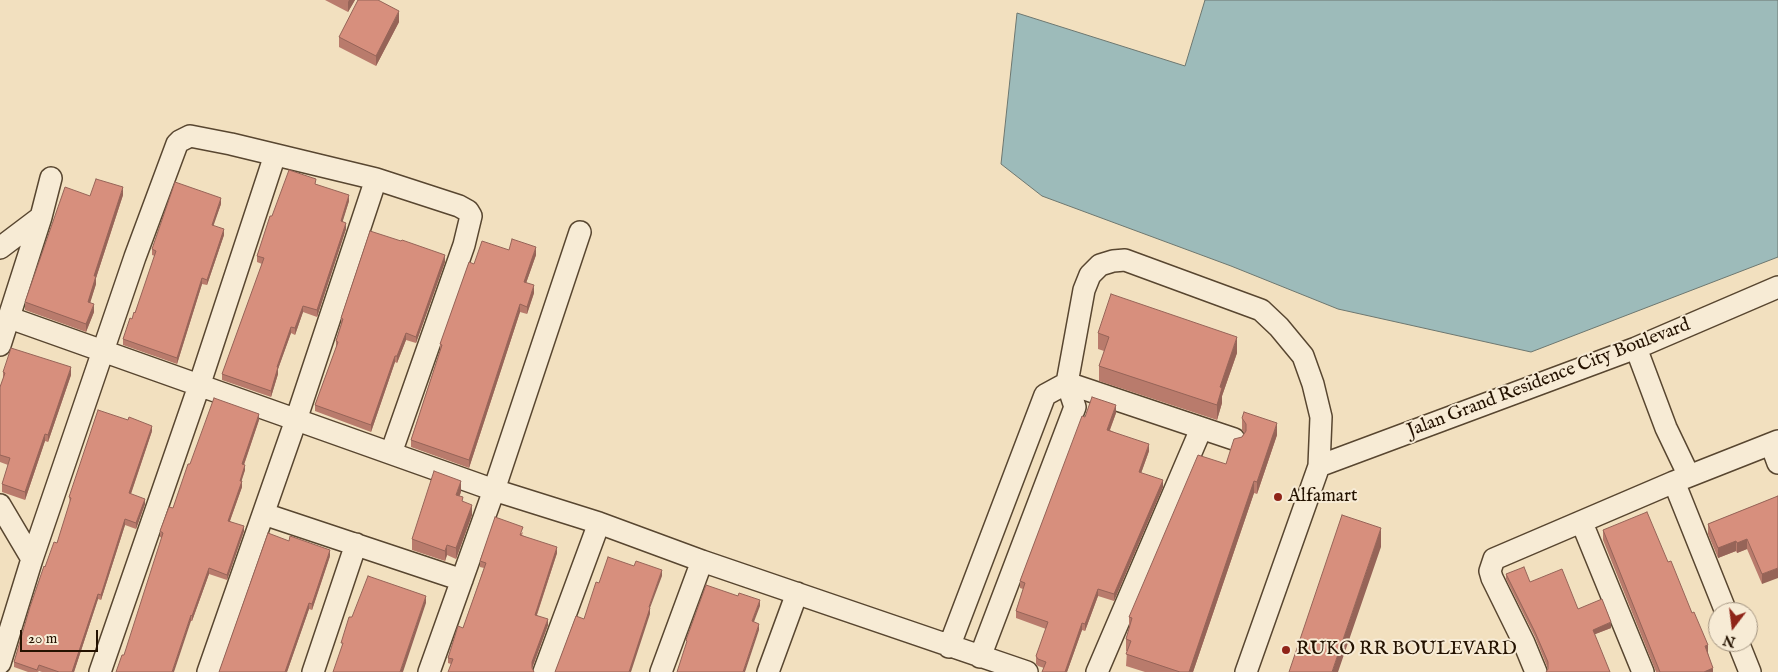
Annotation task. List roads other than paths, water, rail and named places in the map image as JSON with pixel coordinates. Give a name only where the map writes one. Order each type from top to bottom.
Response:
[{"type":"street","points":[[0,663],[32,559],[174,149],[180,140],[190,136],[376,179],[460,206],[471,216],[464,245],[390,453]]},
{"type":"street","points":[[100,672],[199,386],[275,155]]},
{"type":"street","points":[[0,345],[41,217],[51,178]]},
{"type":"street","points":[[208,672],[264,514],[376,179]]},
{"type":"street","points":[[0,248],[41,217]]},
{"type":"street","points":[[429,672],[494,490],[580,232]]},
{"type":"street","points":[[987,663],[1075,407],[1067,382],[1084,290],[1090,275],[1100,265],[1125,260],[1261,310],[1279,326],[1302,356],[1313,384],[1321,417],[1319,466],[1246,672]]},
{"type":"street","name":"Jalan Grand Residence City Boulevard","points":[[1319,466],[1636,348],[1778,287]]},
{"type":"street","points":[[10,318],[494,490],[599,524],[949,646],[987,663],[1027,672]]},
{"type":"street","points":[[1636,348],[1666,428],[1723,602]]},
{"type":"street","points":[[949,646],[1045,395],[1067,382],[1234,439]]},
{"type":"street","points":[[1097,672],[1201,429]]},
{"type":"street","points":[[1536,672],[1492,578],[1490,570],[1494,559],[1682,479],[1776,450]]},
{"type":"street","points":[[0,505],[32,559]]},
{"type":"street","points":[[264,514],[462,580]]},
{"type":"street","points":[[1582,523],[1643,672]]},
{"type":"street","points":[[544,672],[599,524]]},
{"type":"street","points":[[313,672],[356,544]]},
{"type":"street","points":[[661,672],[702,561]]},
{"type":"street","points":[[768,672],[797,593]]},
{"type":"street","points":[[0,613],[21,599]]},
{"type":"street","points":[[1742,652],[1750,672]]},
{"type":"street","points":[[0,670],[7,672]]},
{"type":"water","points":[[1205,0],[1778,0],[1778,257],[1531,352],[1338,309],[1231,266],[1042,196],[1001,164],[1017,13],[1185,66]]},
{"type":"place","name":"Alfamart","points":[[1278,497]]},
{"type":"place","name":"RUKO RR BOULEVARD","points":[[1286,650]]}]
